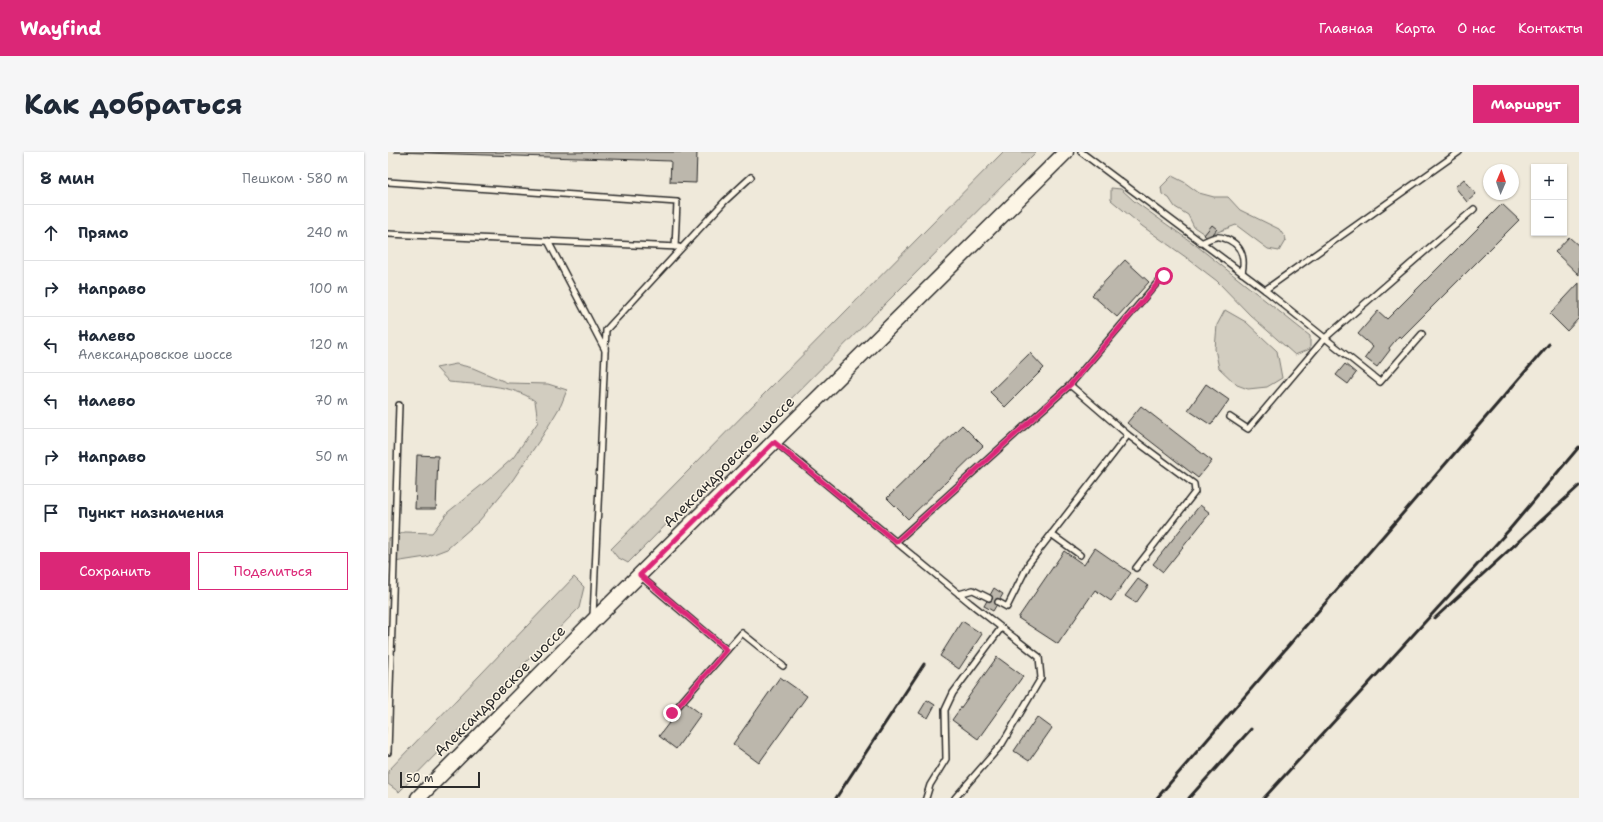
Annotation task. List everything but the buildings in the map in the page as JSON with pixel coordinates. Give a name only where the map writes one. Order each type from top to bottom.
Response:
[{"type":"main road","name":"Александровское шоссе","points":[[418,798],[593,621],[1066,152]]},
{"type":"lane","points":[[1080,152],[1265,290],[1380,382],[1422,334]]},
{"type":"lane","points":[[1265,290],[1459,152]]},
{"type":"lane","points":[[593,621],[606,330],[725,201],[751,177]]},
{"type":"lane","points":[[388,182],[677,202],[676,247]]},
{"type":"lane","points":[[1230,417],[1248,429],[1325,338],[1474,209]]},
{"type":"lane","points":[[388,234],[683,247]]},
{"type":"lane","points":[[1201,243],[1217,237],[1227,239],[1235,243],[1242,250],[1244,263],[1242,273]]},
{"type":"lane","points":[[548,241],[605,350]]},
{"type":"lane","points":[[896,542],[1070,385],[1164,276]]},
{"type":"lane","points":[[1070,385],[1128,435],[1194,484],[1195,492],[1136,568]]},
{"type":"lane","points":[[388,752],[399,405]]},
{"type":"lane","points":[[998,602],[1007,607],[1029,563],[1128,435]]},
{"type":"lane","points":[[774,442],[959,594],[1039,657],[1041,678],[1002,744],[955,798]]},
{"type":"lane","points":[[1051,534],[1080,555]]},
{"type":"lane","points":[[640,575],[727,650]]},
{"type":"lane","points":[[959,594],[973,590],[989,598]]},
{"type":"lane","points":[[926,798],[930,785],[946,759],[945,710],[953,693],[1001,628]]},
{"type":"lane","points":[[672,713],[742,633],[783,666]]},
{"type":"shaded area","points":[[1003,152],[1036,152],[628,563],[617,557],[611,549]]},
{"type":"shaded area","points":[[1172,176],[1184,182],[1199,193],[1214,197],[1228,197],[1240,210],[1279,229],[1286,239],[1279,251],[1268,249],[1236,225],[1207,236],[1194,227],[1188,215],[1175,207],[1169,198],[1162,194],[1161,187]]},
{"type":"shaded area","points":[[1111,188],[1121,189],[1134,201],[1197,246],[1310,336],[1310,349],[1295,355],[1250,315],[1217,281],[1142,226],[1111,200]]},
{"type":"shaded area","points":[[1225,310],[1246,322],[1277,351],[1282,378],[1267,387],[1248,389],[1237,385],[1219,368],[1215,349],[1217,325]]},
{"type":"shaded area","points":[[456,364],[473,368],[508,383],[548,384],[567,390],[561,405],[543,435],[510,484],[479,521],[447,549],[426,557],[388,563],[388,538],[405,532],[432,533],[448,512],[513,458],[538,422],[535,401],[526,395],[494,386],[449,382],[436,368]]},
{"type":"shaded area","points":[[574,577],[584,587],[579,608],[399,792],[388,784],[388,771]]},
{"type":"railway","points":[[1157,798],[1549,344]]},
{"type":"railway","points":[[1264,798],[1509,530],[1579,447]]},
{"type":"railway","points":[[1435,618],[1579,486]]},
{"type":"railway","points":[[836,798],[924,664]]},
{"type":"railway","points":[[1189,798],[1251,729]]},
{"type":"route","points":[[672,713],[727,650],[640,575],[774,442],[896,542],[1070,385],[1164,276]]}]
